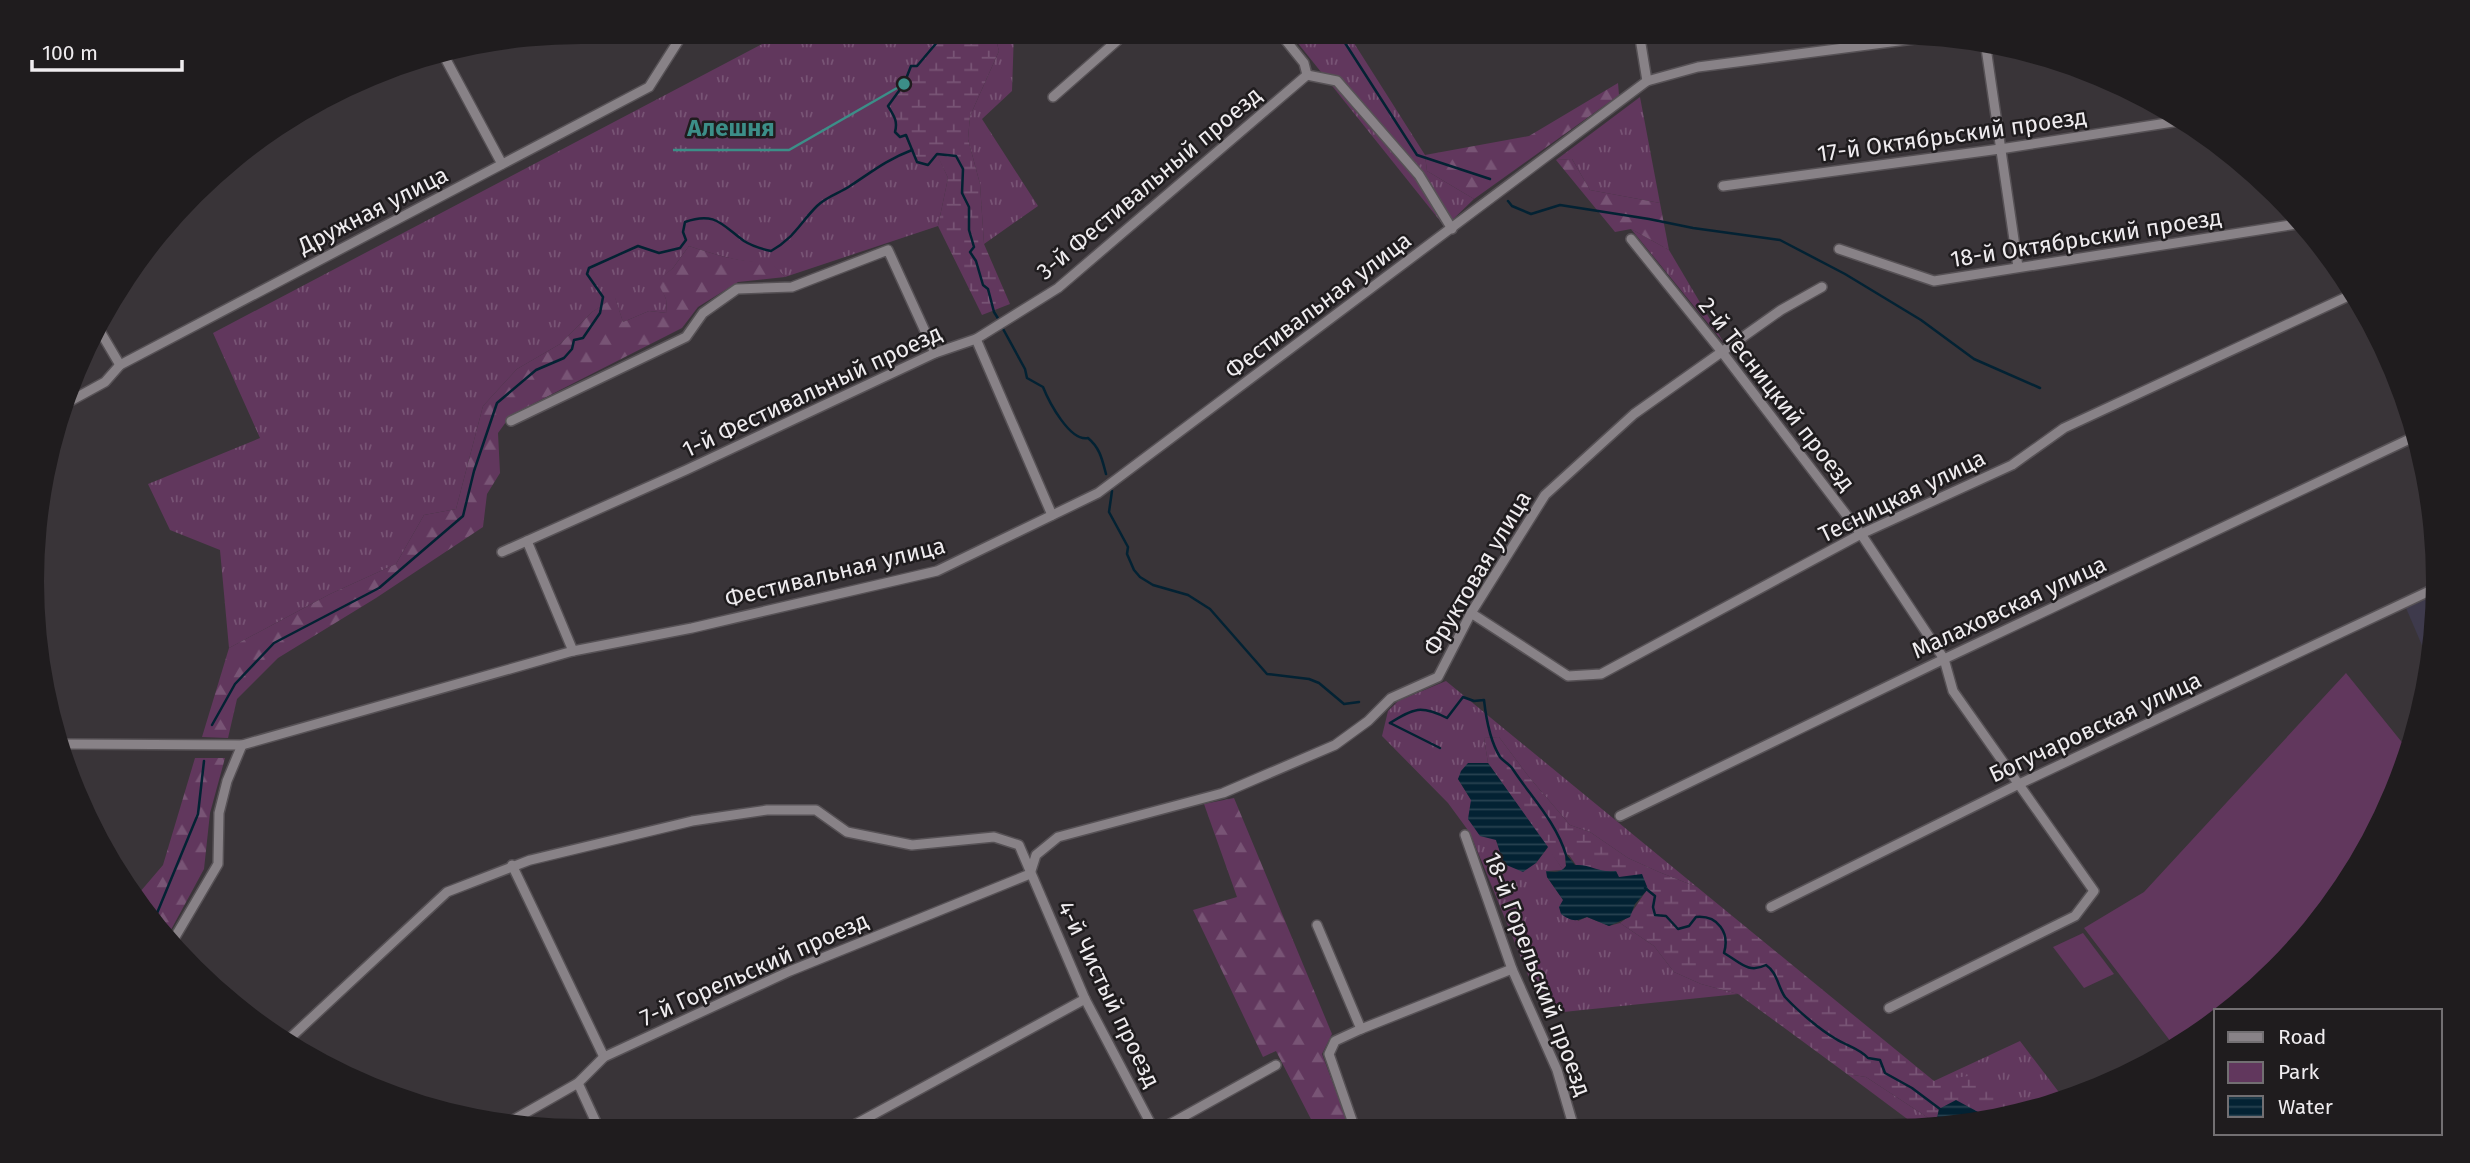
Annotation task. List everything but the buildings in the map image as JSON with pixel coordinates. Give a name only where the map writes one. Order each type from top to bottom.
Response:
[{"type":"street","name":"Дружная улица","points":[[76,398],[105,382],[120,365],[649,87],[676,44]]},
{"type":"street","points":[[1053,97],[1113,44]]},
{"type":"street","points":[[1289,44],[1304,63],[1307,75],[1337,81],[1419,175],[1452,229]]},
{"type":"street","points":[[1641,44],[1647,81],[1698,67],[1875,44]]},
{"type":"street","points":[[1987,53],[2018,267]]},
{"type":"street","points":[[447,61],[502,164]]},
{"type":"street","name":"3-й Фестивальный проезд","points":[[976,339],[1058,288],[1307,75]]},
{"type":"street","name":"Фестивальная улица","points":[[69,744],[242,745],[573,651],[692,628],[937,571],[1098,493],[1647,81]]},
{"type":"street","name":"17-й Октябрьский проезд","points":[[1723,186],[2000,149],[2168,123]]},
{"type":"street","name":"18-й Октябрьский проезд","points":[[1839,249],[1934,281],[2291,225]]},
{"type":"street","name":"2-й Тесницкий проезд","points":[[1631,239],[1722,352],[1861,534],[1944,659],[1953,691],[2094,891],[2075,916],[1889,1008]]},
{"type":"street","points":[[511,421],[686,337],[703,313],[737,289],[792,287],[888,250],[935,353]]},
{"type":"street","name":"Фруктовая улица","points":[[1030,874],[1036,855],[1058,837],[1223,793],[1335,745],[1368,721],[1391,698],[1438,677],[1471,613],[1545,495],[1634,415],[1781,310],[1822,287]]},
{"type":"street","name":"Тесницкая улица","points":[[1471,613],[1568,676],[1601,674],[1861,534],[2012,465],[2064,428],[2345,298]]},
{"type":"street","points":[[103,336],[120,365]]},
{"type":"street","name":"1-й Фестивальный проезд","points":[[502,552],[686,470],[935,353],[976,339],[1052,515]]},
{"type":"street","name":"Малаховская улица","points":[[1620,816],[2407,440]]},
{"type":"street","points":[[527,541],[573,651]]},
{"type":"street","name":"Богучаровская улица","points":[[1771,907],[2017,785],[2426,593]]},
{"type":"street","points":[[176,935],[218,864],[219,813],[227,781],[242,745]]},
{"type":"street","name":"4-й Чистый проезд","points":[[512,865],[692,821],[767,810],[816,810],[847,832],[912,845],[994,837],[1019,845],[1085,999],[1149,1119]]},
{"type":"street","name":"18-й Горельский проезд","points":[[1465,835],[1512,968],[1557,1070],[1571,1119]]},
{"type":"street","points":[[293,1035],[447,892],[512,865],[604,1057]]},
{"type":"street","name":"7-й Горельский проезд","points":[[520,1116],[578,1083],[604,1057],[790,971],[1030,874]]},
{"type":"street","points":[[1317,925],[1361,1029]]},
{"type":"street","points":[[1352,1119],[1329,1054],[1335,1041],[1512,968]]},
{"type":"street","points":[[865,1119],[1085,999]]},
{"type":"street","points":[[1179,1119],[1276,1065]]},
{"type":"street","points":[[578,1083],[594,1119]]},
{"type":"shaded area","points":[[2426,599],[2422,646],[2406,608]]},
{"type":"green space","points":[[762,44],[937,44],[917,66],[911,66],[904,84],[888,106],[917,161],[937,154],[948,178],[938,226],[785,277],[771,263],[739,260],[689,246],[673,268],[658,281],[666,299],[667,313],[649,311],[623,322],[615,298],[592,312],[560,344],[517,369],[483,406],[456,509],[424,515],[396,564],[330,594],[229,648],[220,550],[170,530],[148,484],[260,438],[213,333]]},
{"type":"green space","points":[[935,44],[997,44],[999,51],[970,116],[968,139],[980,184],[984,244],[1010,304],[982,315],[938,226],[948,178],[937,155],[928,165],[917,162],[906,135],[900,137],[895,132],[896,122],[888,106],[904,84],[911,66],[917,66]]},
{"type":"green space","points":[[997,44],[1014,44],[1012,91],[982,119],[1038,206],[984,244],[980,184],[968,139],[970,116],[999,51]]},
{"type":"green space","points":[[1299,44],[1355,44],[1425,155],[1427,171],[1474,199],[1445,227]]},
{"type":"green space","points":[[1618,83],[1619,95],[1474,199],[1427,171],[1425,155],[1529,136]]},
{"type":"green space","points":[[1640,97],[1660,203],[1590,190],[1572,159],[1556,160]]},
{"type":"green space","points":[[1572,159],[1590,190],[1660,203],[1669,250],[1631,229],[1615,232],[1556,160]]},
{"type":"green space","points":[[1631,229],[1669,250],[1724,343]]},
{"type":"green space","points":[[689,246],[739,260],[771,262],[785,277],[738,282],[698,307],[682,328],[511,415],[498,433],[500,473],[487,494],[483,527],[376,598],[278,658],[237,699],[228,738],[202,737],[229,648],[330,594],[396,564],[424,515],[456,509],[483,406],[517,369],[560,344],[592,312],[615,297],[623,322],[649,311],[667,313],[666,299],[657,281],[673,268]]},
{"type":"green space","points":[[2346,673],[2402,742],[2371,819],[2336,880],[2315,909],[2269,962],[2243,986],[2169,1040],[2084,928],[2144,892]]},
{"type":"green space","points":[[1446,681],[1697,887],[1628,858],[1590,832],[1570,825],[1499,737],[1484,738],[1488,763],[1468,764],[1458,779],[1496,840],[1504,864],[1536,863],[1548,847],[1563,870],[1547,871],[1547,877],[1578,921],[1587,917],[1609,926],[1620,923],[1654,946],[1674,972],[1701,984],[1738,994],[1544,1014],[1470,833],[1448,803],[1382,736],[1388,711],[1398,701]]},
{"type":"green space","points":[[1499,737],[1570,825],[1590,832],[1628,858],[1697,887],[1934,1081],[1968,1076],[2011,1105],[1977,1112],[1956,1101],[1939,1109],[1937,1117],[1928,1118],[1866,1077],[1847,1074],[1738,994],[1701,984],[1674,972],[1654,946],[1620,923],[1632,912],[1648,889],[1618,877],[1616,871],[1600,871],[1576,865],[1569,855],[1565,854],[1566,866],[1563,870],[1488,763],[1484,738]]},
{"type":"green space","points":[[195,758],[225,758],[210,813],[204,869],[171,929],[141,890],[163,865]]},
{"type":"green space","points":[[1234,798],[1332,1034],[1322,1054],[1346,1119],[1311,1119],[1276,1051],[1263,1057],[1193,910],[1237,897],[1204,804]]},
{"type":"green space","points":[[2083,933],[2114,974],[2084,988],[2053,947]]},
{"type":"green space","points":[[2020,1041],[2059,1092],[2010,1105],[1994,1095],[1934,1081]]},
{"type":"green space","points":[[1847,1074],[1866,1077],[1928,1118],[1907,1118]]},
{"type":"water","points":[[1468,763],[1488,763],[1548,847],[1536,863],[1523,872],[1504,864],[1496,840],[1480,836],[1468,819],[1471,800],[1458,779]]},
{"type":"water","points":[[1565,853],[1575,865],[1616,871],[1619,877],[1642,874],[1648,889],[1635,904],[1630,917],[1609,926],[1587,917],[1573,920],[1561,914],[1559,907],[1563,900],[1547,877],[1546,871],[1562,870],[1566,866]]},
{"type":"water","points":[[1956,1100],[1978,1112],[1937,1117],[1939,1109]]},
{"type":"waterway","points":[[936,44],[917,66],[911,66],[904,84],[888,106],[896,122],[895,132],[900,137],[906,135],[917,162],[928,165],[937,154],[956,156],[963,169],[962,193],[969,207],[969,230],[974,247],[970,252],[999,320]]},
{"type":"waterway","points":[[1346,44],[1417,155],[1490,179]]},
{"type":"waterway","points":[[212,725],[235,684],[274,643],[379,588],[463,516],[474,471],[497,403],[536,370],[564,358],[572,349],[574,340],[583,338],[600,313],[603,297],[587,274],[589,268],[638,246],[659,253],[680,248],[686,240],[683,232],[685,222],[704,218],[718,221],[744,241],[771,251],[829,197],[912,150]]},
{"type":"waterway","points":[[1508,201],[1512,206],[1531,214],[1560,205],[1780,240],[1845,274],[1921,320],[1974,359],[2040,388]]},
{"type":"waterway","points":[[1002,327],[1025,369],[1027,378],[1043,387],[1067,428],[1081,438],[1088,438],[1095,446],[1106,474]]},
{"type":"waterway","points":[[1112,491],[1109,512],[1128,547],[1127,554],[1134,570],[1140,577],[1153,585],[1188,595],[1210,609],[1267,674],[1309,679],[1319,683],[1344,704],[1359,702]]},
{"type":"waterway","points":[[1390,723],[1418,710],[1430,711],[1447,718],[1463,697],[1474,701],[1484,700],[1489,729],[1497,751],[1550,821],[1566,855]]},
{"type":"waterway","points":[[1390,723],[1440,748]]},
{"type":"waterway","points":[[157,912],[198,814],[204,761]]},
{"type":"waterway","points":[[1645,888],[1655,896],[1655,915],[1666,916],[1678,929],[1689,926],[1696,917],[1716,922],[1724,932],[1724,953],[1749,968],[1766,965],[1773,972],[1785,997],[1809,1020],[1868,1058],[1880,1060],[1885,1073],[1912,1088],[1940,1109]]},
{"type":"place","name":"Алешня","points":[[904,84]]}]
